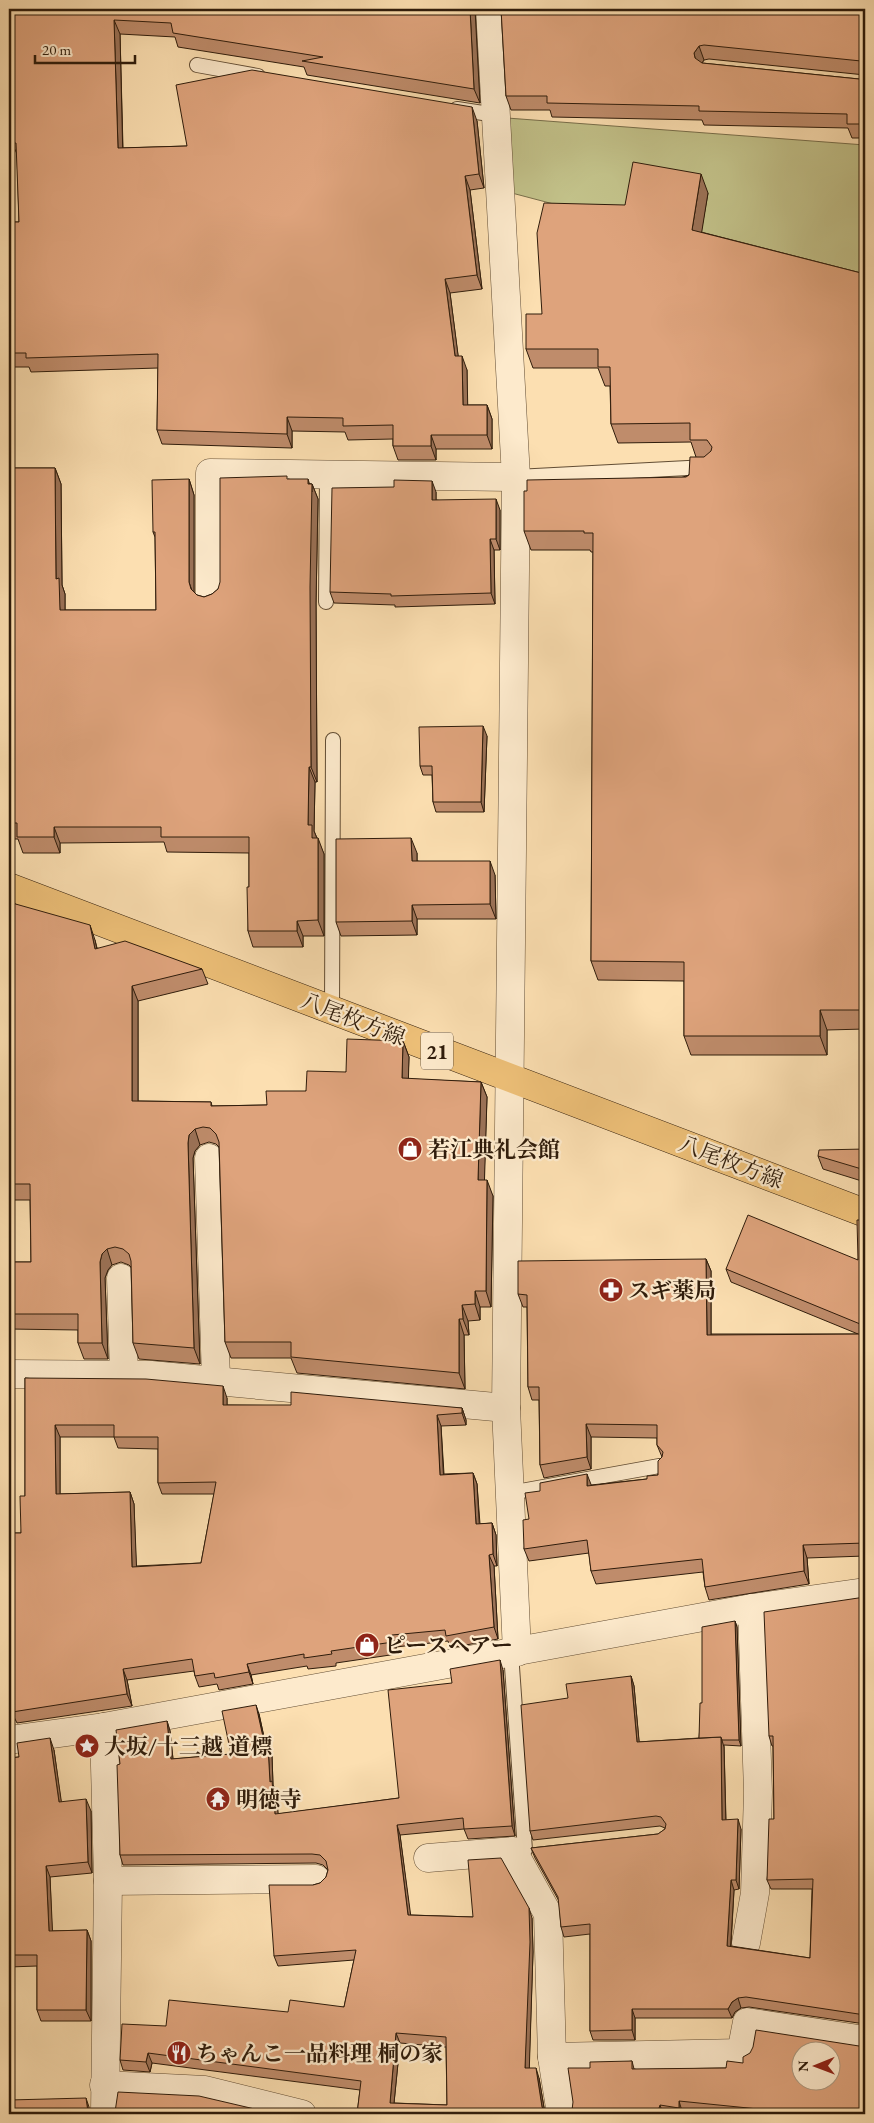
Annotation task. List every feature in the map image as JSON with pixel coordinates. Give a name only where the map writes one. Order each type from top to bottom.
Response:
[{"type":"main road","name":"八尾枚方線","points":[[9,887],[865,1213]]},
{"type":"street","points":[[490,9],[516,477],[506,1408],[514,1652]]},
{"type":"street","points":[[210,597],[210,473],[516,477]]},
{"type":"street","points":[[210,1158],[216,1380]]},
{"type":"street","points":[[121,1278],[124,1374]]},
{"type":"street","points":[[9,1374],[124,1374],[216,1380],[506,1408]]},
{"type":"street","points":[[9,1740],[104,1727],[752,1608],[865,1592]]},
{"type":"street","points":[[746,1943],[754,1893],[758,1792],[752,1608]]},
{"type":"street","points":[[104,1727],[108,1881],[105,2114]]},
{"type":"street","points":[[428,1858],[524,1850],[548,1914],[552,2058],[561,2114]]},
{"type":"street","points":[[108,1881],[316,1879]]},
{"type":"street","points":[[552,2058],[741,2053],[747,2022],[865,2040]]},
{"type":"street","points":[[104,2085],[205,2090],[302,2114]]},
{"type":"lane","points":[[197,65],[274,78]]},
{"type":"lane","points":[[448,107],[496,115]]},
{"type":"lane","points":[[516,477],[710,467]]},
{"type":"lane","points":[[326,602],[327,475]]},
{"type":"lane","points":[[332,1011],[333,740]]},
{"type":"lane","points":[[510,1493],[659,1466]]},
{"type":"lane","points":[[514,1652],[524,1850]]},
{"type":"shaded area","points":[[507,118],[865,145],[865,286],[508,192]]},
{"type":"building","points":[[9,9],[470,9],[474,89],[302,61],[323,57],[173,33],[171,23],[114,20],[118,148],[187,146],[176,85],[252,70],[472,107],[479,174],[465,176],[477,275],[445,279],[455,356],[462,356],[463,405],[487,405],[487,435],[431,435],[431,446],[393,446],[393,425],[343,426],[343,418],[287,417],[287,434],[157,430],[158,354],[26,358],[26,353],[9,353],[9,222],[19,222],[16,143],[12,143],[12,95],[9,96]]},
{"type":"building","points":[[501,9],[865,9],[865,64],[861,61],[704,45],[699,46],[694,53],[695,58],[702,63],[859,79],[865,76],[865,124],[847,124],[847,114],[699,111],[699,106],[547,103],[547,96],[506,96]]},
{"type":"building","points":[[633,162],[701,174],[692,230],[865,274],[865,1010],[820,1010],[820,1036],[684,1036],[684,962],[591,961],[593,533],[584,533],[584,531],[524,531],[524,491],[527,491],[527,480],[686,477],[689,475],[690,457],[704,457],[711,451],[712,447],[707,440],[690,440],[690,423],[611,424],[610,367],[598,367],[598,349],[526,349],[526,314],[542,314],[537,233],[544,203],[625,205]]},
{"type":"building","points":[[9,468],[55,468],[56,579],[59,578],[60,610],[156,610],[152,480],[189,479],[189,582],[191,589],[197,595],[204,597],[218,589],[220,582],[220,478],[287,476],[287,479],[308,479],[308,484],[312,484],[310,587],[311,767],[309,767],[308,825],[312,825],[312,838],[318,838],[318,920],[297,921],[297,931],[248,931],[249,837],[161,837],[161,827],[54,827],[54,837],[17,837],[17,823],[9,823]]},
{"type":"building","points":[[394,480],[432,481],[432,500],[496,499],[496,539],[490,539],[491,593],[391,596],[391,594],[330,592],[332,488],[394,487]]},
{"type":"building","points":[[483,726],[481,802],[433,802],[432,766],[420,766],[419,727]]},
{"type":"building","points":[[411,838],[412,861],[490,861],[490,904],[412,905],[412,921],[336,922],[336,839]]},
{"type":"building","points":[[9,895],[12,897],[12,903],[90,925],[95,949],[125,941],[202,969],[132,986],[132,1101],[211,1102],[211,1106],[267,1105],[266,1091],[306,1091],[307,1071],[346,1072],[347,1039],[403,1041],[402,1078],[481,1082],[478,1180],[487,1180],[486,1291],[475,1291],[475,1304],[462,1305],[463,1319],[459,1319],[459,1373],[291,1357],[291,1342],[225,1342],[219,1142],[216,1134],[210,1128],[203,1127],[195,1129],[189,1135],[188,1143],[194,1348],[133,1343],[131,1261],[129,1254],[123,1249],[115,1247],[107,1249],[102,1254],[100,1262],[102,1343],[78,1343],[78,1314],[9,1314],[9,1262],[31,1262],[30,1184],[9,1184]]},
{"type":"building","points":[[865,1149],[865,1170],[818,1156],[819,1150]]},
{"type":"building","points":[[748,1215],[858,1260],[857,1220],[865,1220],[865,1326],[726,1269]]},
{"type":"building","points":[[706,1259],[707,1335],[865,1334],[865,1543],[803,1545],[804,1571],[705,1587],[702,1559],[591,1571],[587,1540],[524,1549],[523,1520],[529,1519],[525,1493],[540,1491],[540,1483],[587,1474],[587,1486],[647,1479],[647,1476],[658,1475],[658,1461],[662,1457],[663,1452],[657,1445],[657,1425],[586,1424],[587,1457],[540,1465],[539,1387],[528,1387],[527,1295],[518,1294],[518,1261]]},
{"type":"building","points":[[25,1378],[146,1379],[223,1386],[223,1405],[291,1405],[291,1392],[462,1408],[462,1413],[437,1415],[440,1475],[473,1473],[476,1524],[492,1523],[493,1554],[489,1555],[494,1627],[446,1636],[445,1630],[392,1635],[393,1642],[331,1651],[332,1654],[304,1658],[304,1654],[247,1664],[249,1672],[215,1678],[214,1673],[195,1676],[192,1659],[123,1669],[127,1694],[12,1712],[11,1705],[9,1705],[9,1533],[21,1533],[20,1496],[25,1496]],"holes":[[[55,1425],[114,1425],[114,1437],[158,1437],[158,1483],[216,1482],[201,1563],[132,1567],[130,1492],[56,1494]]]},
{"type":"building","points":[[865,1597],[865,2015],[746,1997],[738,1998],[732,2002],[728,2009],[632,2009],[632,2030],[590,2031],[590,1924],[561,1927],[558,1897],[531,1848],[658,1834],[665,1829],[666,1824],[661,1817],[656,1816],[530,1831],[521,1705],[568,1698],[566,1684],[631,1676],[637,1742],[721,1737],[722,1820],[738,1819],[736,1880],[731,1880],[727,1946],[810,1958],[813,1879],[767,1880],[769,1819],[774,1819],[773,1736],[769,1736],[764,1612]]},
{"type":"building","points":[[735,1621],[739,1740],[722,1740],[721,1737],[699,1738],[700,1703],[702,1703],[702,1627]]},
{"type":"building","points":[[500,1660],[512,1826],[464,1829],[463,1818],[397,1825],[408,1915],[473,1917],[468,1860],[501,1858],[529,1908],[530,1942],[525,2068],[536,2068],[542,2107],[546,2114],[357,2114],[361,2081],[148,2053],[146,2062],[120,2060],[122,2024],[166,2026],[169,2000],[288,2012],[290,2000],[344,2007],[356,1950],[274,1956],[269,1885],[313,1885],[320,1883],[326,1877],[328,1870],[326,1861],[320,1855],[120,1855],[117,1765],[120,1764],[116,1730],[167,1721],[171,1759],[231,1754],[222,1711],[256,1705],[265,1746],[268,1746],[270,1782],[272,1781],[275,1814],[399,1798],[388,1690],[452,1683],[450,1669]],"holes":[[[396,2033],[446,2037],[447,2105],[390,2103]]]},
{"type":"building","points":[[50,1738],[59,1802],[86,1799],[88,1862],[46,1866],[49,1931],[87,1930],[86,2010],[37,2010],[37,1955],[9,1955],[9,1924],[12,1924],[9,1852],[9,1758],[19,1757],[17,1743]]},
{"type":"building","points":[[756,2030],[820,2040],[792,2040],[792,2090],[842,2090],[842,2043],[865,2045],[865,2114],[757,2114],[758,2109],[679,2101],[679,2108],[660,2105],[657,2114],[569,2114],[572,2110],[573,2102],[568,2068],[590,2068],[590,2062],[632,2061],[632,2069],[726,2068],[727,2061],[743,2063],[743,2057],[750,2053]]},
{"type":"building","points":[[118,2092],[199,2096],[276,2114],[113,2114],[115,2112]]},
{"type":"building","points":[[86,2098],[90,2114],[9,2114],[9,2100]]},
{"type":"place","name":"若江典礼会館","points":[[410,1149]]},
{"type":"place","name":"スギ薬局","points":[[611,1290]]},
{"type":"place","name":"ピースヘアー","points":[[367,1645]]},
{"type":"place","name":"大坂/十三越 道標","points":[[87,1746]]},
{"type":"place","name":"明徳寺","points":[[218,1799]]},
{"type":"place","name":"ちゃんこ一品料理 桐の家","points":[[179,2053]]}]
